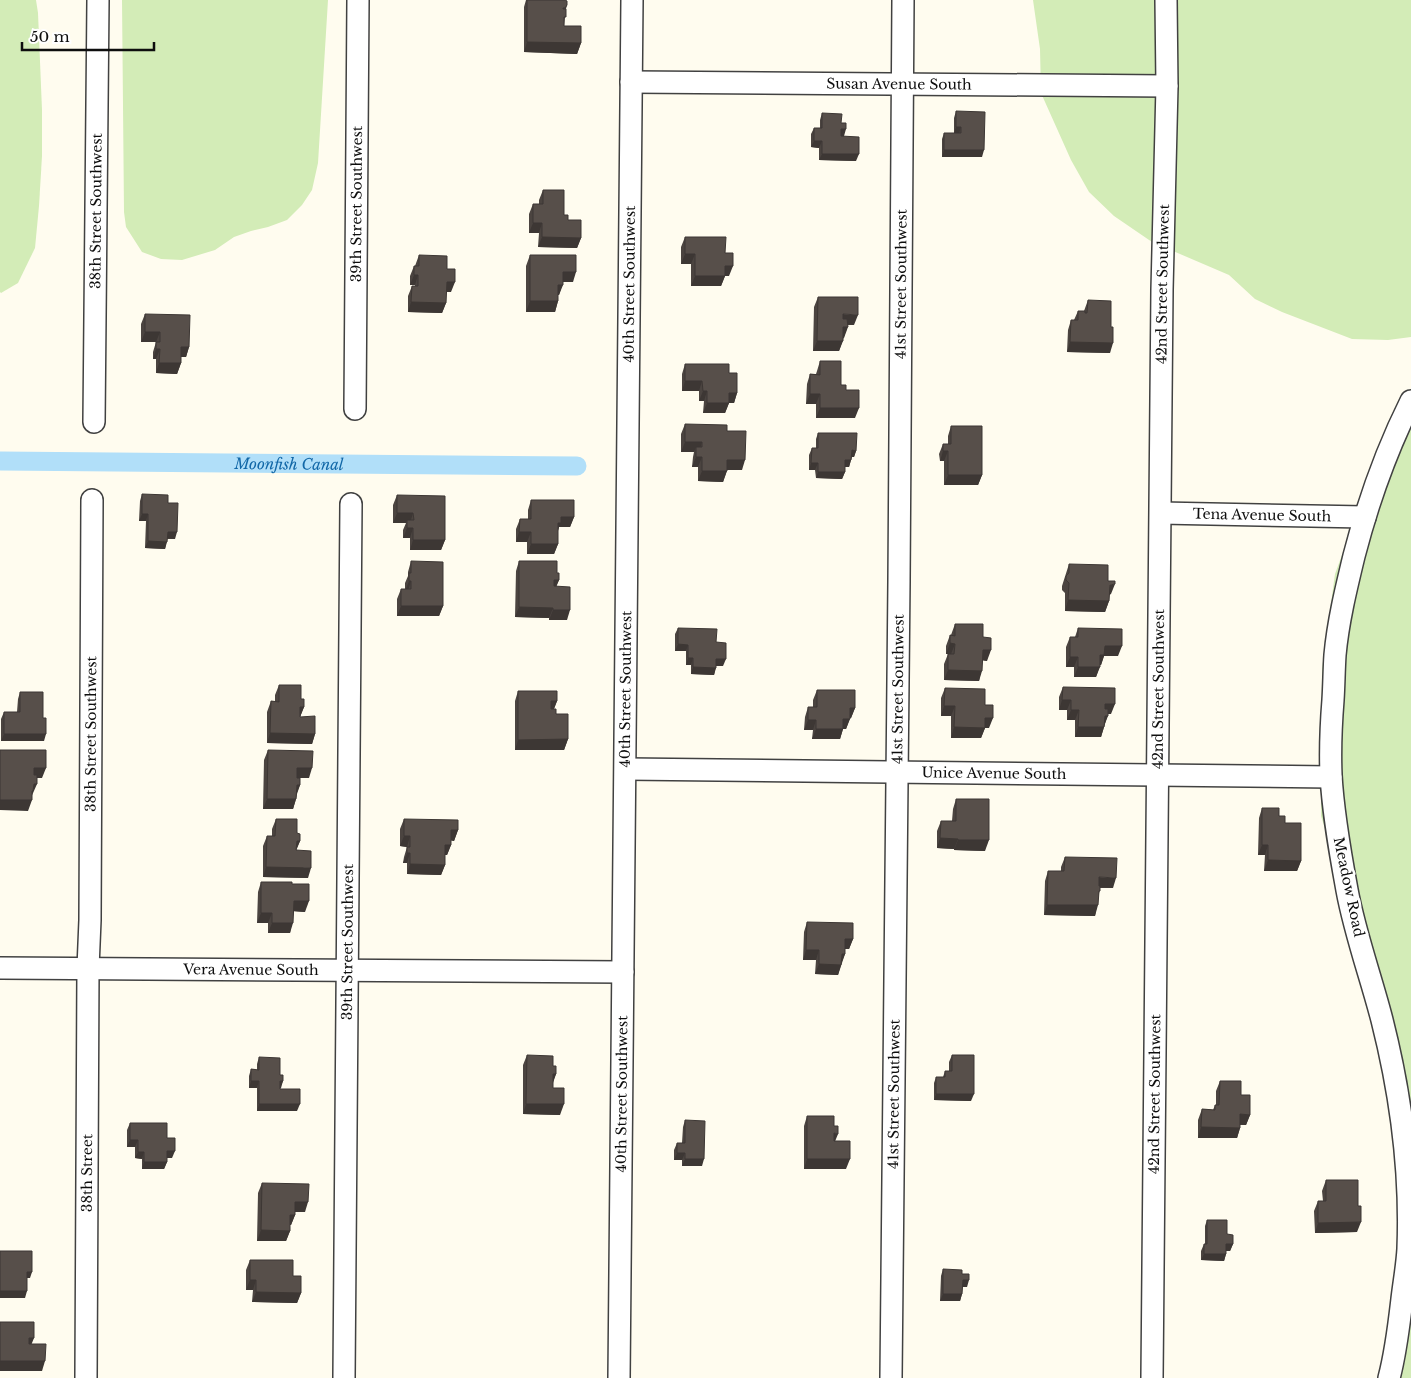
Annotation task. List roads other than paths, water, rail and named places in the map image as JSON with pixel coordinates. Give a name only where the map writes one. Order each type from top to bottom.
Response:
[{"type":"street","name":"38th Street Southwest","points":[[94,422],[98,0]]},
{"type":"street","name":"39th Street Southwest","points":[[354,409],[358,0]]},
{"type":"street","name":"40th Street Southwest","points":[[619,1378],[632,0]]},
{"type":"street","name":"41st Street Southwest","points":[[891,1378],[903,0]]},
{"type":"street","name":"42nd Street Southwest","points":[[1152,1378],[1166,0]]},
{"type":"street","name":"Susan Avenue South","points":[[631,82],[1166,86]]},
{"type":"street","name":"Meadow Road","points":[[1389,1378],[1398,1333],[1408,1250],[1408,1174],[1397,1086],[1382,1019],[1347,891],[1336,827],[1331,777],[1331,735],[1335,655],[1348,581],[1364,517],[1380,470],[1411,401]]},
{"type":"street","name":"38th Street Southwest","points":[[88,968],[90,920],[92,500]]},
{"type":"street","name":"39th Street Southwest","points":[[344,1378],[351,504]]},
{"type":"street","name":"Tena Avenue South","points":[[1161,513],[1364,517]]},
{"type":"street","name":"Unice Avenue South","points":[[626,769],[1331,777]]},
{"type":"street","name":"Vera Avenue South","points":[[0,968],[623,972]]},
{"type":"street","name":"38th Street","points":[[86,1378],[88,968]]},
{"type":"waterway","name":"Moonfish Canal","points":[[0,461],[577,466]]}]
